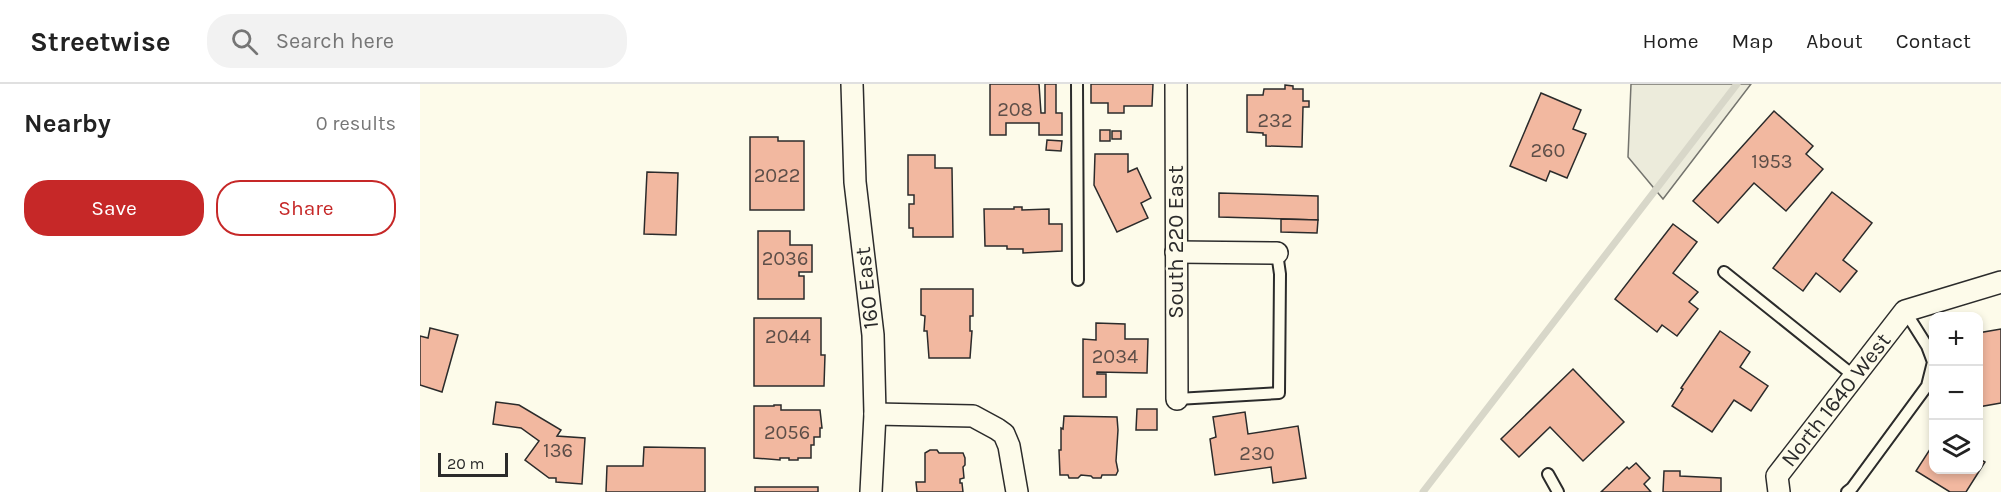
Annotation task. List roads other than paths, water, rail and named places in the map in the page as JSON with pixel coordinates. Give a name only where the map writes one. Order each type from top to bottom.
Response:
[{"type":"street","name":"160 East","points":[[852,84],[855,182],[873,335],[875,414],[871,492]]},
{"type":"street","name":"South 220 East","points":[[1176,84],[1177,399]]},
{"type":"street","points":[[1176,252],[1277,253]]},
{"type":"street","points":[[1905,311],[2001,282]]},
{"type":"street","name":"North 1640 West","points":[[1779,492],[1777,476],[1905,311]]},
{"type":"street","points":[[875,414],[973,416],[997,429],[1004,434],[1009,446],[1017,492]]},
{"type":"lane","points":[[1077,84],[1078,280]]},
{"type":"lane","points":[[1177,399],[1279,393],[1280,274],[1277,253]]},
{"type":"lane","points":[[1724,272],[1854,376]]},
{"type":"lane","points":[[1847,492],[1927,386],[1933,362],[1928,346],[1905,311]]},
{"type":"lane","points":[[1548,474],[1558,492]]},
{"type":"waterway","points":[[1423,492],[1737,84]]}]
